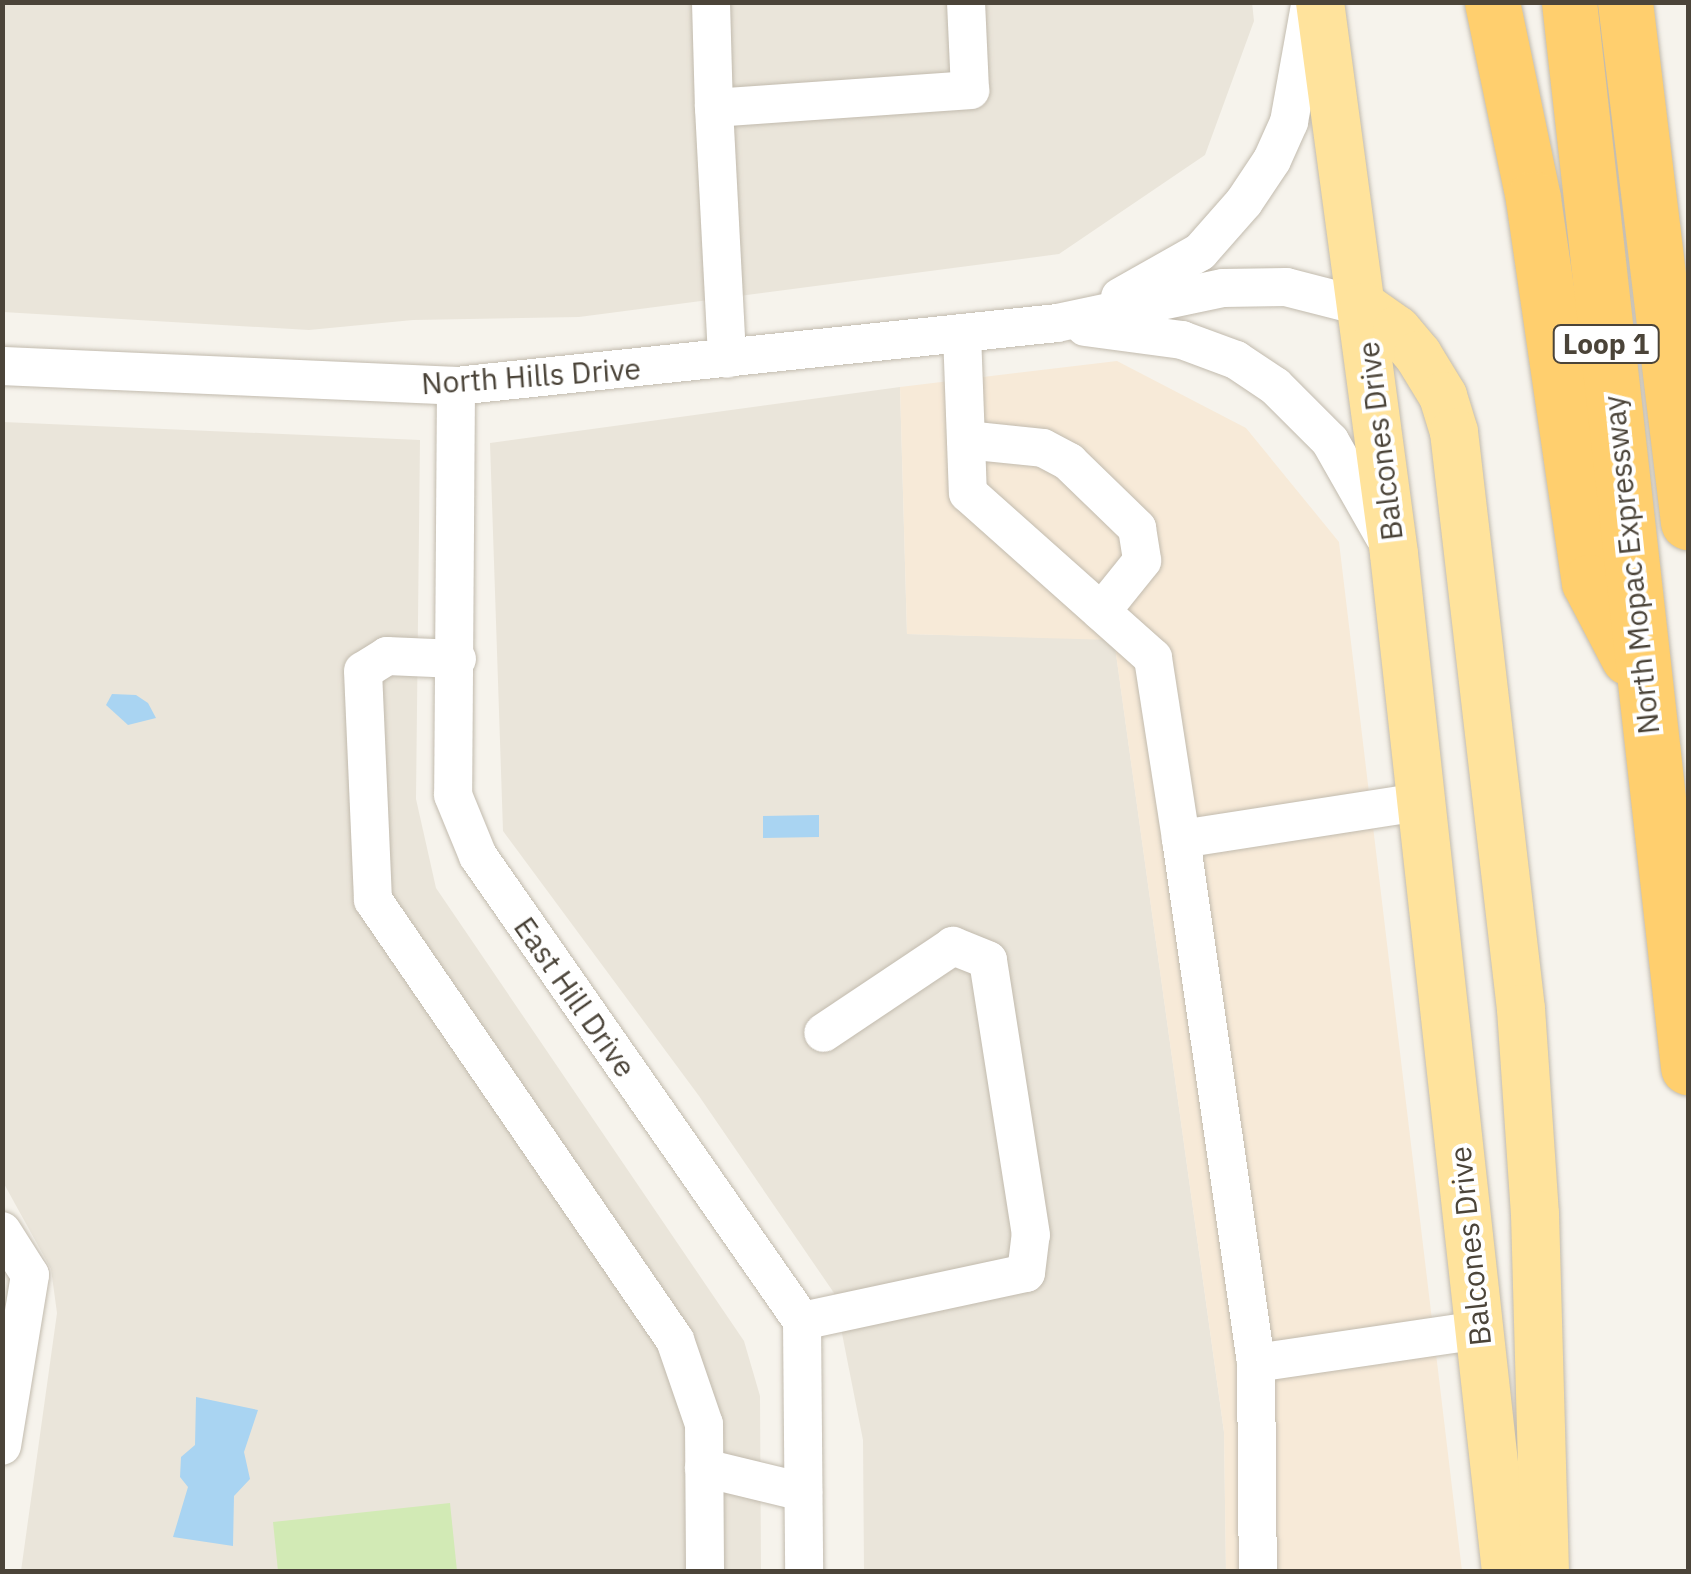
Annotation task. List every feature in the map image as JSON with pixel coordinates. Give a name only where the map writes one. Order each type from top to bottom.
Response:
[{"type":"highway","points":[[1492,2],[1533,200],[1589,582],[1644,686]]},
{"type":"highway","name":"North Mopac Expressway","points":[[1569,2],[1688,1067]]},
{"type":"highway","points":[[1626,2],[1688,522]]},
{"type":"main road","points":[[1320,2],[1364,308]]},
{"type":"main road","name":"Balcones Drive","points":[[1364,308],[1506,1572]]},
{"type":"main road","name":"Balcones Drive","points":[[1364,308],[1397,330],[1418,355],[1443,396],[1454,432],[1521,1009],[1535,1214],[1545,1572]]},
{"type":"street","points":[[710,2],[728,359]]},
{"type":"street","points":[[714,108],[970,90],[966,2]]},
{"type":"street","points":[[1058,323],[1138,290],[1200,252],[1244,202],[1272,160],[1289,122],[1310,2]]},
{"type":"street","name":"North Hills Drive","points":[[2,366],[456,386],[1058,323],[1223,288],[1286,287],[1364,308]]},
{"type":"street","name":"North Hills Drive","points":[[1058,323],[1182,340],[1236,360],[1275,386],[1330,441],[1352,473],[1394,554]]},
{"type":"street","points":[[962,333],[968,493],[1153,658],[1256,1363],[1258,1572]]},
{"type":"street","name":"East Hill Drive","points":[[456,386],[457,659],[453,795],[478,856],[802,1321]]},
{"type":"street","points":[[966,440],[1042,448],[1069,462],[1136,528],[1142,561],[1101,612]]},
{"type":"street","points":[[457,659],[388,656],[364,671],[373,900],[675,1340],[704,1424],[704,1572]]},
{"type":"street","points":[[1180,839],[1420,802]]},
{"type":"street","points":[[804,1572],[802,1321],[1026,1274],[1031,1235],[988,960],[953,946],[823,1032]]},
{"type":"street","points":[[2,1231],[30,1276],[2,1446]]},
{"type":"street","points":[[1256,1363],[1479,1330]]},
{"type":"street","points":[[704,1468],[803,1492]]},
{"type":"shaded area","points":[[1252,2],[1254,21],[1205,155],[1059,254],[579,317],[413,320],[309,330],[3,312],[2,3]]},
{"type":"shaded area","points":[[1117,361],[1246,428],[1339,542],[1462,1571],[1226,1571],[1224,1432],[1114,640],[907,634],[900,387]]},
{"type":"shaded area","points":[[900,387],[907,634],[1114,639],[1224,1432],[1226,1571],[864,1571],[863,1440],[834,1293],[699,1096],[503,831],[490,443]]},
{"type":"shaded area","points":[[3,422],[420,440],[416,799],[436,888],[744,1341],[760,1396],[761,1571],[21,1571],[57,1313],[51,1269],[3,1182]]},
{"type":"green space","points":[[450,1503],[457,1571],[278,1571],[273,1522]]},
{"type":"water","points":[[112,694],[136,695],[148,703],[156,718],[128,725],[106,705]]},
{"type":"water","points":[[819,815],[819,837],[763,838],[763,816]]},
{"type":"water","points":[[196,1397],[258,1410],[244,1452],[250,1479],[234,1496],[233,1546],[173,1537],[188,1487],[180,1477],[181,1457],[195,1445]]}]
